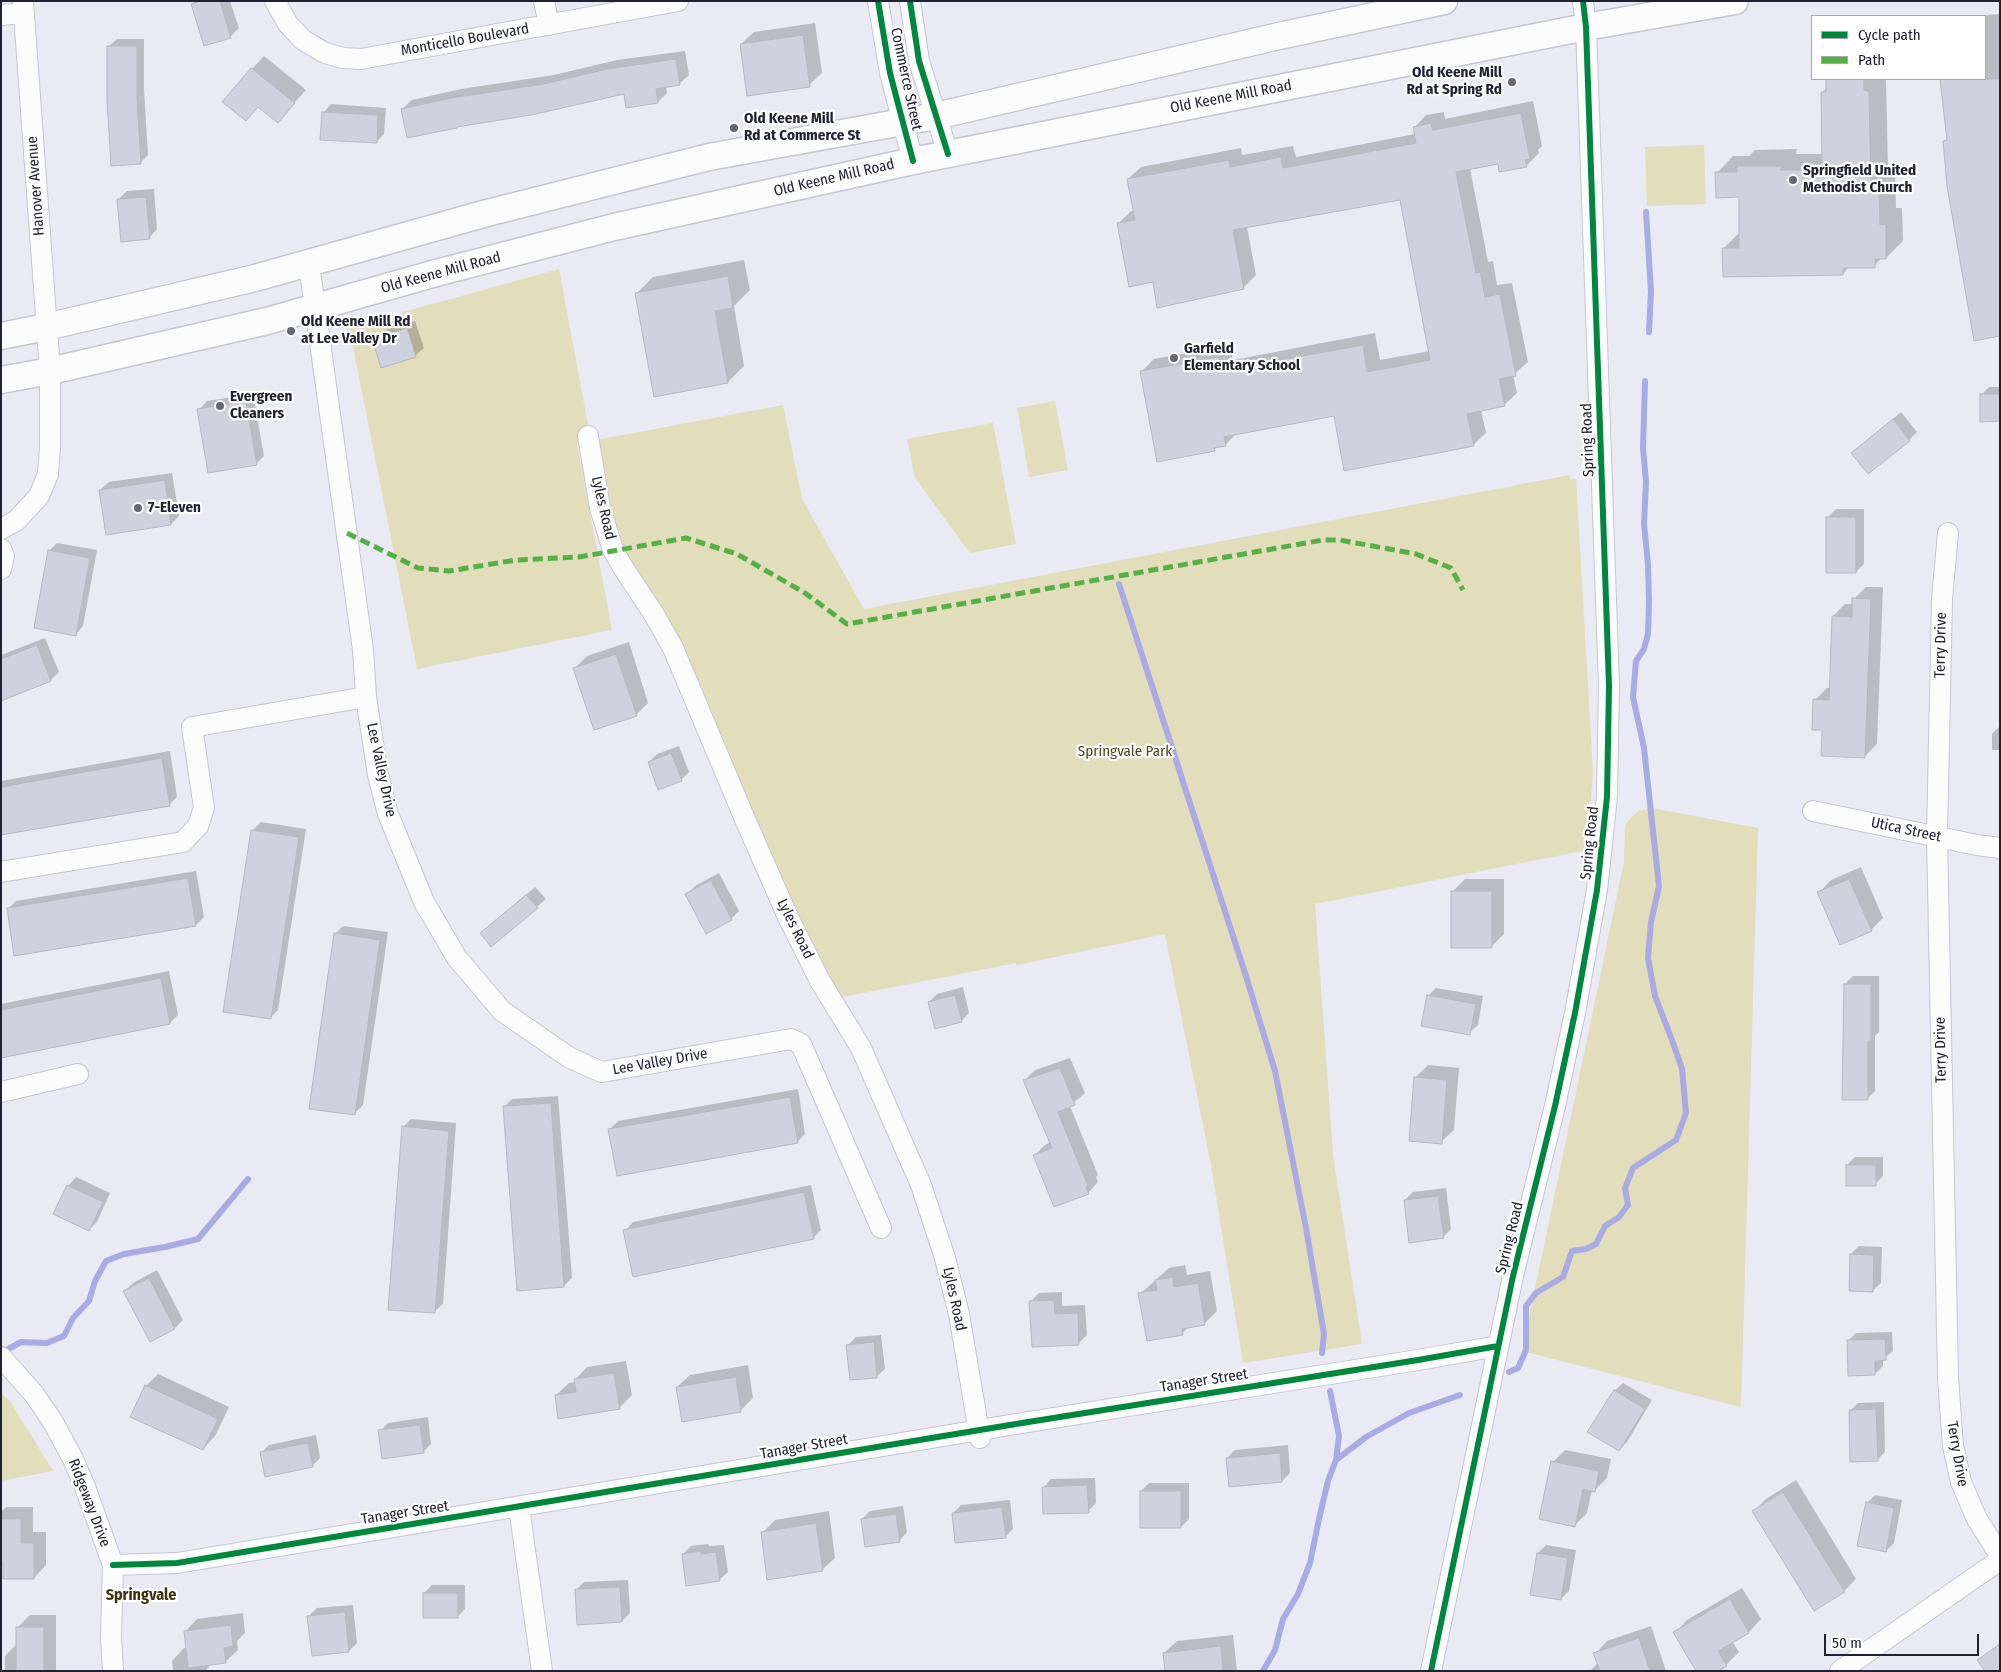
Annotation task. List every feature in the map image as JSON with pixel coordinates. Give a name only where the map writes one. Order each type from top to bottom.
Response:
[{"type":"main road","points":[[1,336],[249,280],[486,213],[709,157],[936,116],[1444,1]]},
{"type":"main road","name":"Old Keene Mill Road","points":[[1,380],[50,371],[315,308],[436,273],[614,227],[1585,14],[1735,1]]},
{"type":"street","name":"Monticello Boulevard","points":[[275,1],[288,24],[303,40],[325,53],[343,58],[361,59],[678,1]]},
{"type":"street","points":[[544,1],[549,25]]},
{"type":"street","name":"Commerce Street","points":[[878,1],[890,72],[913,161]]},
{"type":"street","name":"Commerce Street","points":[[910,1],[919,61],[948,154]]},
{"type":"street","points":[[1,15],[23,7]]},
{"type":"street","name":"Hanover Avenue","points":[[1,529],[16,521],[39,496],[48,474],[50,447],[50,371],[23,7]]},
{"type":"street","name":"Spring Road","points":[[1431,1671],[1498,1346],[1575,1013],[1597,890],[1607,797],[1610,686],[1585,14]]},
{"type":"street","name":"Lee Valley Drive","points":[[309,264],[363,650],[366,697],[378,775],[388,814],[424,902],[457,958],[502,1011],[570,1058],[602,1072],[791,1039],[802,1044],[881,1228]]},
{"type":"street","name":"Lyles Road","points":[[588,436],[600,508],[614,550],[673,648],[788,917],[820,982],[861,1048],[921,1185],[945,1258],[959,1314],[979,1434]]},
{"type":"street","name":"Terry Drive","points":[[1948,533],[1942,600],[1937,836],[1942,1113],[1951,1425],[1957,1466],[1966,1497],[1977,1519],[2000,1555]]},
{"type":"street","points":[[1,549],[4,556],[1,569]]},
{"type":"street","points":[[1,872],[183,842],[198,826],[204,808],[192,727],[366,697]]},
{"type":"street","name":"Utica Street","points":[[1813,811],[2000,848]]},
{"type":"street","points":[[1,1092],[78,1074]]},
{"type":"street","name":"Tanager Street","points":[[113,1565],[177,1563],[979,1434],[1498,1346]]},
{"type":"street","name":"Ridgeway Drive","points":[[1,1357],[34,1394],[53,1422],[73,1459],[113,1565],[111,1636],[113,1671]]},
{"type":"street","points":[[518,1507],[542,1671]]},
{"type":"street","points":[[1840,1671],[2000,1560]]},
{"type":"green space","points":[[1704,145],[1706,204],[1647,206],[1645,147]]},
{"type":"green space","points":[[559,269],[591,441],[577,443],[612,630],[417,669],[349,327]]},
{"type":"green space","points":[[1055,401],[1068,470],[1029,477],[1017,408]]},
{"type":"green space","name":"Springvale Park","points":[[783,405],[802,499],[864,609],[1570,475],[1570,480],[1576,479],[1593,772],[1587,850],[1315,904],[1333,1155],[1362,1344],[1243,1363],[1211,1165],[1165,934],[1017,965],[1016,963],[827,1000],[664,622],[613,563],[591,441]]},
{"type":"green space","points":[[993,423],[1016,544],[970,553],[915,478],[907,439]]},
{"type":"green space","points":[[1652,808],[1758,828],[1741,1407],[1522,1351],[1624,862],[1625,828],[1627,822],[1638,811]]},
{"type":"green space","points":[[1,1393],[10,1401],[53,1471],[1,1481]]},
{"type":"building","points":[[200,1],[220,1],[231,38],[204,46],[191,4]]},
{"type":"building","points":[[803,35],[810,87],[747,96],[740,44]]},
{"type":"building","points":[[107,46],[137,46],[137,98],[141,164],[111,166],[107,100]]},
{"type":"building","points":[[676,59],[680,85],[656,89],[658,103],[626,108],[624,94],[531,115],[457,127],[407,138],[401,109],[451,98],[544,84],[607,69]]},
{"type":"building","points":[[251,68],[295,103],[278,123],[258,107],[246,121],[222,102]]},
{"type":"building","points":[[2000,79],[2000,336],[1974,341],[1947,186],[1943,141],[1947,140],[1940,80]]},
{"type":"building","name":"Springfield United Methodist Church","points":[[1826,80],[1864,80],[1864,90],[1869,92],[1871,187],[1879,187],[1880,225],[1886,224],[1886,259],[1875,259],[1875,268],[1843,268],[1843,275],[1723,277],[1722,248],[1739,248],[1739,197],[1716,198],[1715,172],[1737,172],[1737,166],[1782,166],[1780,170],[1822,170],[1821,92],[1826,92]]},
{"type":"building","points":[[322,112],[378,115],[377,143],[320,140]]},
{"type":"building","points":[[1521,113],[1530,159],[1525,160],[1527,167],[1499,172],[1498,164],[1456,172],[1476,273],[1480,272],[1485,297],[1500,294],[1516,376],[1499,379],[1505,406],[1467,414],[1474,446],[1344,471],[1334,416],[1224,437],[1226,446],[1214,448],[1215,451],[1157,462],[1140,371],[1218,357],[1221,371],[1363,345],[1367,372],[1430,360],[1400,200],[1233,230],[1244,289],[1157,308],[1153,282],[1129,287],[1117,223],[1135,220],[1127,179],[1229,160],[1230,167],[1281,157],[1283,168],[1416,143],[1413,127],[1431,123],[1433,130]]},
{"type":"building","points":[[146,197],[150,239],[121,242],[117,199]]},
{"type":"building","points":[[728,276],[733,308],[715,311],[728,383],[654,397],[635,293]]},
{"type":"building","points":[[407,328],[416,357],[381,368],[372,339]]},
{"type":"building","points":[[1980,394],[2000,394],[2000,421],[1980,422]]},
{"type":"building","points":[[246,401],[257,465],[208,473],[197,409]]},
{"type":"building","points":[[1893,419],[1910,441],[1868,474],[1851,453]]},
{"type":"building","points":[[165,480],[171,525],[106,535],[99,490]]},
{"type":"building","points":[[1826,517],[1856,517],[1856,573],[1826,573]]},
{"type":"building","points":[[48,550],[90,558],[76,636],[34,628]]},
{"type":"building","points":[[1852,598],[1871,599],[1865,758],[1821,756],[1822,730],[1812,730],[1813,699],[1829,700],[1832,616],[1852,617]]},
{"type":"building","points":[[37,645],[51,681],[1,701],[1,659]]},
{"type":"building","points":[[616,654],[637,716],[594,730],[573,668]]},
{"type":"building","points":[[671,753],[682,781],[658,790],[648,762]]},
{"type":"building","points":[[162,758],[170,806],[1,835],[1,787]]},
{"type":"building","points":[[251,830],[299,837],[271,1019],[223,1012]]},
{"type":"building","points":[[188,878],[196,926],[14,956],[7,908]]},
{"type":"building","points":[[1849,879],[1872,931],[1840,945],[1817,892]]},
{"type":"building","points":[[711,880],[732,920],[706,934],[685,894]]},
{"type":"building","points":[[1451,891],[1492,891],[1492,948],[1451,948]]},
{"type":"building","points":[[526,895],[538,908],[491,947],[480,933]]},
{"type":"building","points":[[334,933],[380,940],[355,1115],[309,1109]]},
{"type":"building","points":[[161,978],[170,1024],[1,1058],[1,1010]]},
{"type":"building","points":[[1844,984],[1871,984],[1871,1041],[1868,1041],[1868,1100],[1842,1100]]},
{"type":"building","points":[[955,995],[962,1022],[935,1029],[928,1002]]},
{"type":"building","points":[[1427,995],[1476,1004],[1470,1035],[1421,1026]]},
{"type":"building","points":[[1060,1068],[1075,1105],[1058,1112],[1088,1186],[1086,1187],[1089,1194],[1054,1207],[1033,1155],[1052,1148],[1023,1080]]},
{"type":"building","points":[[1414,1077],[1447,1080],[1442,1144],[1409,1141]]},
{"type":"building","points":[[790,1097],[798,1143],[617,1176],[608,1129]]},
{"type":"building","points":[[551,1103],[564,1287],[517,1291],[503,1106]]},
{"type":"building","points":[[402,1126],[449,1131],[435,1313],[388,1310]]},
{"type":"building","points":[[1846,1165],[1876,1165],[1876,1186],[1846,1186]]},
{"type":"building","points":[[67,1185],[103,1202],[89,1231],[53,1214]]},
{"type":"building","points":[[804,1192],[814,1239],[633,1277],[623,1230]]},
{"type":"building","points":[[1438,1196],[1444,1238],[1409,1243],[1404,1200]]},
{"type":"building","points":[[1850,1254],[1874,1255],[1873,1292],[1849,1291]]},
{"type":"building","points":[[1173,1277],[1174,1287],[1198,1283],[1205,1325],[1182,1329],[1183,1335],[1147,1341],[1138,1293],[1157,1290],[1155,1280]]},
{"type":"building","points":[[149,1278],[175,1329],[150,1342],[123,1291]]},
{"type":"building","points":[[1054,1300],[1055,1314],[1078,1313],[1079,1345],[1032,1347],[1029,1301]]},
{"type":"building","points":[[1885,1339],[1886,1360],[1875,1361],[1875,1375],[1848,1376],[1847,1340]]},
{"type":"building","points":[[874,1342],[877,1378],[850,1380],[846,1345]]},
{"type":"building","points":[[614,1373],[620,1409],[558,1419],[555,1395],[576,1392],[574,1379]]},
{"type":"building","points":[[736,1377],[741,1412],[682,1422],[676,1387]]},
{"type":"building","points":[[145,1385],[218,1419],[203,1450],[130,1417]]},
{"type":"building","points":[[1614,1390],[1645,1409],[1619,1451],[1587,1432]]},
{"type":"building","points":[[1876,1409],[1878,1461],[1850,1462],[1849,1410]]},
{"type":"building","points":[[420,1425],[424,1453],[382,1459],[378,1430]]},
{"type":"building","points":[[308,1443],[313,1467],[265,1477],[260,1452]]},
{"type":"building","points":[[1280,1453],[1282,1482],[1229,1487],[1226,1458]]},
{"type":"building","points":[[1551,1461],[1599,1471],[1595,1492],[1583,1489],[1575,1527],[1539,1519]]},
{"type":"building","points":[[1087,1485],[1089,1513],[1043,1514],[1042,1487]]},
{"type":"building","points":[[1140,1491],[1181,1491],[1181,1528],[1140,1528]]},
{"type":"building","points":[[1783,1492],[1845,1592],[1814,1611],[1752,1511]]},
{"type":"building","points":[[1866,1502],[1894,1508],[1886,1552],[1857,1546]]},
{"type":"building","points":[[1002,1507],[1006,1538],[955,1543],[952,1513]]},
{"type":"building","points":[[896,1514],[900,1542],[865,1547],[861,1519]]},
{"type":"building","points":[[1,1519],[21,1519],[21,1543],[34,1543],[34,1579],[3,1579]]},
{"type":"building","points":[[816,1523],[823,1571],[767,1580],[761,1532]]},
{"type":"building","points":[[701,1551],[701,1554],[716,1552],[720,1581],[686,1586],[682,1554]]},
{"type":"building","points":[[1537,1553],[1568,1558],[1561,1600],[1530,1595]]},
{"type":"building","points":[[620,1587],[622,1622],[577,1625],[575,1589]]},
{"type":"building","points":[[423,1593],[458,1593],[458,1618],[423,1618]]},
{"type":"building","points":[[1730,1599],[1749,1633],[1718,1651],[1727,1666],[1718,1671],[1696,1671],[1673,1632]]},
{"type":"building","points":[[345,1612],[349,1652],[312,1656],[307,1616]]},
{"type":"building","points":[[231,1625],[233,1646],[224,1648],[226,1663],[188,1668],[184,1631]]},
{"type":"building","points":[[16,1627],[44,1627],[44,1671],[16,1671]]},
{"type":"building","points":[[1639,1638],[1650,1671],[1600,1671],[1593,1653]]},
{"type":"building","points":[[2000,1644],[2000,1671],[1985,1671],[1977,1660]]},
{"type":"building","points":[[1221,1646],[1223,1671],[1165,1671],[1163,1653]]},
{"type":"waterway","points":[[1646,212],[1651,291],[1649,332]]},
{"type":"waterway","points":[[1509,1372],[1518,1368],[1526,1350],[1526,1306],[1536,1293],[1563,1277],[1572,1251],[1586,1249],[1596,1244],[1605,1226],[1619,1217],[1628,1205],[1625,1188],[1633,1168],[1676,1140],[1686,1113],[1682,1069],[1655,996],[1648,958],[1651,922],[1659,886],[1644,748],[1633,697],[1636,661],[1644,649],[1648,634],[1648,565],[1644,523],[1646,482],[1643,448],[1645,381]]},
{"type":"waterway","points":[[1119,584],[1275,1071],[1306,1228],[1324,1334],[1322,1353]]},
{"type":"waterway","points":[[1,1353],[21,1342],[47,1343],[64,1336],[73,1318],[89,1301],[95,1281],[106,1261],[124,1254],[198,1239],[248,1179]]},
{"type":"waterway","points":[[1263,1671],[1275,1650],[1283,1619],[1298,1594],[1310,1563],[1328,1481],[1336,1460],[1339,1436],[1330,1391]]},
{"type":"waterway","points":[[1336,1460],[1366,1437],[1409,1413],[1460,1395]]},
{"type":"marked path","points":[[347,533],[418,568],[449,571],[516,560],[579,557],[686,538],[737,554],[805,593],[847,624],[1323,540],[1340,540],[1416,554],[1451,568],[1463,590]]},
{"type":"cycle path","points":[[878,1],[890,73],[913,161]]},
{"type":"cycle path","points":[[910,1],[919,61],[948,154]]},
{"type":"cycle path","points":[[1431,1671],[1513,1276],[1555,1106],[1575,1013],[1597,890],[1607,797],[1609,686],[1586,27],[1583,1]]},
{"type":"cycle path","points":[[113,1565],[177,1563],[1498,1346]]},
{"type":"place","name":"Old Keene Mill Rd at Spring Rd","points":[[1512,82]]},
{"type":"place","name":"Old Keene Mill Rd at Commerce St","points":[[734,128]]},
{"type":"place","name":"Springfield United Methodist Church","points":[[1793,180]]},
{"type":"place","name":"Old Keene Mill Rd at Lee Valley Dr","points":[[291,331]]},
{"type":"place","name":"Garfield Elementary School","points":[[1174,358]]},
{"type":"place","name":"Evergreen Cleaners","points":[[220,406]]},
{"type":"place","name":"7-Eleven","points":[[138,508]]},
{"type":"district","name":"Springvale","points":[[141,1596]]}]
